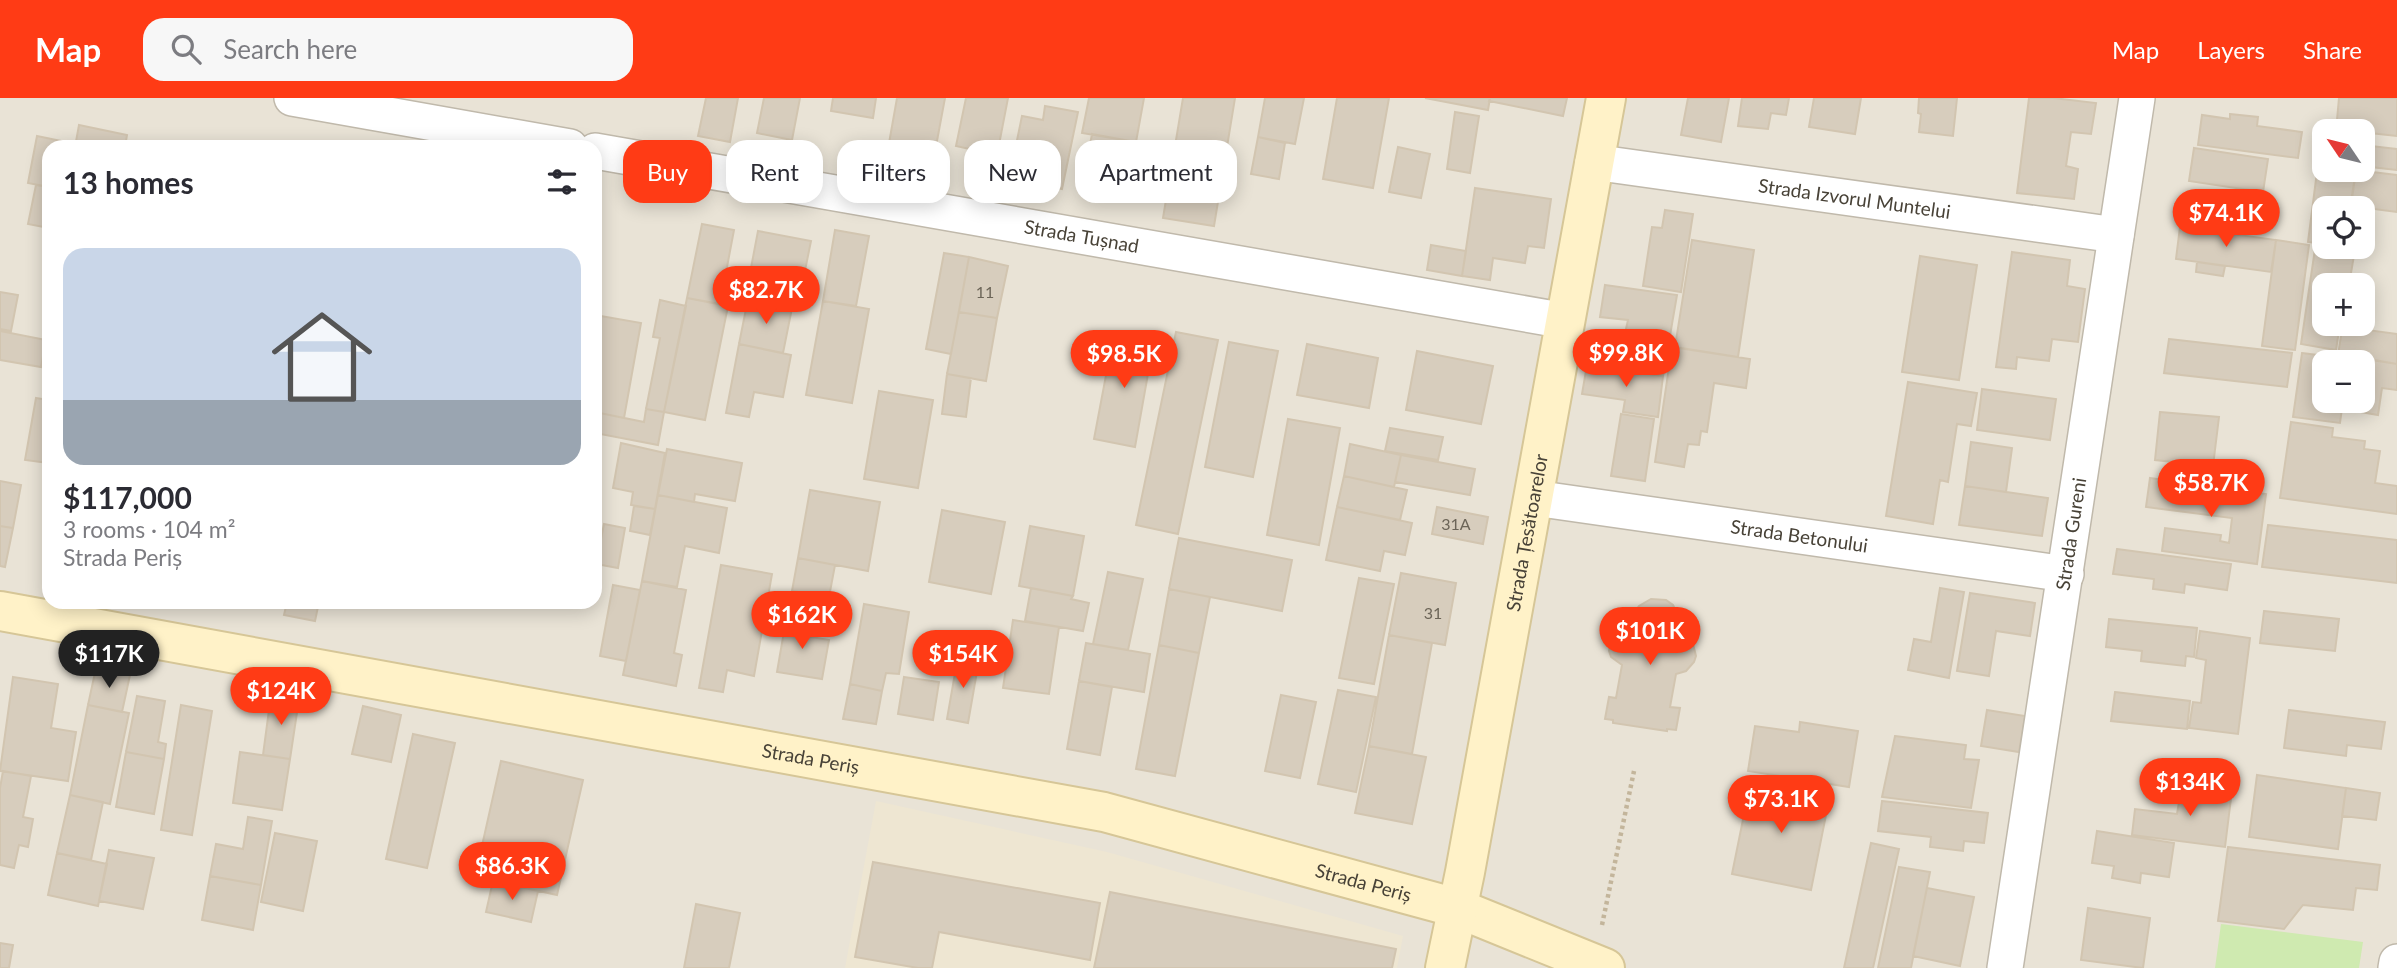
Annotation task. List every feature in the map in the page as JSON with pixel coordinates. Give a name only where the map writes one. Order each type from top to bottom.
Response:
[{"type":"street","points":[[292,98],[530,140]]},
{"type":"street","name":"Strada Țesătoarelor","points":[[1445,968],[1606,98]]},
{"type":"street","name":"Strada Gureni","points":[[2005,968],[2137,98]]},
{"type":"street","name":"Strada Tușnad","points":[[602,152],[1566,321]]},
{"type":"street","name":"Strada Izvorul Muntelui","points":[[1593,162],[2116,235]]},
{"type":"street","name":"Strada Betonului","points":[[1534,498],[2066,574]]},
{"type":"street","name":"Strada Periș","points":[[0,611],[1104,812],[1457,908],[1600,966]]},
{"type":"street","points":[[2396,968],[2397,962]]},
{"type":"path","points":[[1600,966],[1634,771]]},
{"type":"shaded area","points":[[0,98],[2397,98],[2397,968],[0,968]]},
{"type":"shaded area","points":[[876,801],[1107,852],[1403,936],[1397,968],[845,968]]},
{"type":"green space","points":[[2221,924],[2363,942],[2359,968],[2215,968]]},
{"type":"building","points":[[706,98],[738,98],[730,140],[698,136]]},
{"type":"building","points":[[764,98],[800,98],[792,140],[757,133]]},
{"type":"building","points":[[833,98],[876,98],[873,118],[831,111]]},
{"type":"building","points":[[897,98],[945,98],[937,140],[890,140]]},
{"type":"building","points":[[966,98],[1008,98],[1000,140],[964,140],[964,148],[956,146]]},
{"type":"building","points":[[1089,98],[1144,98],[1136,140],[1082,133]]},
{"type":"building","points":[[1183,98],[1235,98],[1228,140],[1176,140]]},
{"type":"building","points":[[1265,98],[1304,98],[1295,144],[1258,137]]},
{"type":"building","points":[[1337,98],[1389,98],[1373,188],[1323,179]]},
{"type":"building","points":[[1425,98],[1490,98],[1488,110]]},
{"type":"building","points":[[1490,98],[1567,98],[1563,116],[1489,101]]},
{"type":"building","points":[[1688,98],[1729,98],[1721,142],[1681,135]]},
{"type":"building","points":[[1742,98],[1789,98],[1786,115],[1771,113],[1768,129],[1738,126]]},
{"type":"building","points":[[1814,98],[1861,98],[1855,134],[1809,127]]},
{"type":"building","points":[[1919,98],[1957,98],[1953,136],[1919,132]]},
{"type":"building","points":[[2029,98],[2096,103],[2091,134],[2071,132],[2066,166],[2078,169],[2074,199],[2017,193]]},
{"type":"building","points":[[2339,98],[2397,98],[2397,136],[2375,134],[2375,119],[2337,119]]},
{"type":"building","points":[[1045,106],[1078,112],[1062,189],[1061,140],[1017,140],[1022,116],[1043,120]]},
{"type":"building","points":[[1455,112],[1479,116],[1470,173],[1447,169]]},
{"type":"building","points":[[2230,114],[2258,117],[2257,126],[2302,132],[2298,158],[2198,145],[2202,115],[2230,119]]},
{"type":"building","points":[[79,125],[127,135],[126,140],[76,140]]},
{"type":"building","points":[[1092,134],[1125,140],[1091,140]]},
{"type":"building","points":[[37,136],[56,140],[42,140],[42,186],[28,183]]},
{"type":"building","points":[[1258,137],[1285,143],[1279,179],[1251,174]]},
{"type":"building","points":[[2375,146],[2397,149],[2397,170],[2375,167]]},
{"type":"building","points":[[1398,147],[1430,154],[1421,198],[1389,192]]},
{"type":"building","points":[[2194,148],[2268,159],[2263,192],[2189,181]]},
{"type":"building","points":[[2375,172],[2397,175],[2397,212],[2375,209],[2375,196],[2352,196],[2354,182],[2375,182]]},
{"type":"building","points":[[2316,182],[2354,182],[2352,196],[2314,196]]},
{"type":"building","points":[[36,185],[42,186],[42,227],[28,224]]},
{"type":"building","points":[[1475,188],[1551,199],[1544,248],[1528,246],[1525,263],[1493,258],[1490,280],[1462,276]]},
{"type":"building","points":[[1166,203],[1218,203],[1214,226],[1163,218]]},
{"type":"building","points":[[1665,210],[1693,214],[1681,292],[1643,286],[1652,227],[1662,228]]},
{"type":"building","points":[[2312,211],[2312,242],[2308,242]]},
{"type":"building","points":[[702,224],[734,230],[720,304],[687,298]]},
{"type":"building","points":[[2180,227],[2276,240],[2271,272],[2176,259]]},
{"type":"building","points":[[835,230],[869,236],[856,306],[823,301]]},
{"type":"building","points":[[758,231],[811,241],[799,300],[747,289]]},
{"type":"building","points":[[1692,240],[1754,250],[1738,357],[1675,347]]},
{"type":"building","points":[[2276,240],[2309,245],[2295,350],[2262,346]]},
{"type":"building","points":[[1431,245],[1466,251],[1462,276],[1427,270]]},
{"type":"building","points":[[2012,252],[2070,260],[2067,286],[2085,289],[2078,342],[2052,339],[2049,361],[2017,357],[2016,369],[1996,367]]},
{"type":"building","points":[[944,253],[969,257],[951,354],[926,349]]},
{"type":"building","points":[[1920,256],[1977,265],[1959,380],[1902,372]]},
{"type":"building","points":[[969,257],[1008,266],[997,318],[959,312]]},
{"type":"building","points":[[2314,259],[2353,259],[2351,273],[2312,273],[2312,336],[2338,336],[2336,350],[2301,344]]},
{"type":"building","points":[[2197,262],[2225,266],[2223,276],[2196,272]]},
{"type":"building","points":[[1605,285],[1677,295],[1663,376],[1587,365],[1590,342],[1622,347],[1628,320],[1600,317]]},
{"type":"building","points":[[0,292],[18,295],[11,331],[0,329]]},
{"type":"building","points":[[687,298],[728,306],[705,420],[664,412]]},
{"type":"building","points":[[748,299],[792,308],[783,353],[739,344]]},
{"type":"building","points":[[660,300],[686,306],[664,412],[646,409],[660,338],[653,337]]},
{"type":"building","points":[[823,301],[869,309],[852,403],[806,395]]},
{"type":"building","points":[[959,312],[997,318],[986,381],[947,374]]},
{"type":"building","points":[[602,316],[641,323],[624,418],[602,413]]},
{"type":"building","points":[[0,331],[42,339],[41,367],[0,360]]},
{"type":"building","points":[[2375,331],[2397,334],[2397,364],[2375,361],[2375,350],[2339,350],[2341,336],[2375,336]]},
{"type":"building","points":[[1176,332],[1218,340],[1178,534],[1136,525]]},
{"type":"building","points":[[1114,333],[1154,340],[1135,447],[1094,439]]},
{"type":"building","points":[[2169,339],[2292,353],[2287,387],[2164,373]]},
{"type":"building","points":[[1229,342],[1278,351],[1253,477],[1205,467]]},
{"type":"building","points":[[739,344],[791,355],[783,397],[754,392],[749,417],[726,413]]},
{"type":"building","points":[[1307,344],[1378,358],[1369,408],[1297,395]]},
{"type":"building","points":[[1672,347],[1750,359],[1746,388],[1714,383],[1707,432],[1701,431],[1699,445],[1688,444],[1684,467],[1655,462]]},
{"type":"building","points":[[1417,351],[1493,366],[1481,424],[1406,410]]},
{"type":"building","points":[[2302,353],[2312,354],[2312,413],[2341,413],[2340,423],[2293,417]]},
{"type":"building","points":[[2375,360],[2397,364],[2397,390],[2382,388],[2378,415],[2366,413],[2375,413]]},
{"type":"building","points":[[1587,365],[1663,376],[1658,417],[1623,412],[1625,400],[1582,394]]},
{"type":"building","points":[[947,374],[971,378],[966,417],[942,414]]},
{"type":"building","points":[[1908,382],[1977,393],[1971,426],[1957,424],[1948,482],[1940,480],[1933,524],[1886,516]]},
{"type":"building","points":[[1982,389],[2056,399],[2050,440],[1977,430]]},
{"type":"building","points":[[879,391],[933,400],[918,488],[864,479]]},
{"type":"building","points":[[36,398],[42,399],[42,462],[25,460]]},
{"type":"building","points":[[646,409],[664,412],[658,445],[602,434],[602,413],[644,422]]},
{"type":"building","points":[[2160,412],[2219,417],[2213,466],[2155,460]]},
{"type":"building","points":[[1621,414],[1654,419],[1645,481],[1611,476]]},
{"type":"building","points":[[1288,419],[1340,428],[1319,545],[1267,535]]},
{"type":"building","points":[[2291,422],[2333,428],[2332,437],[2365,441],[2364,449],[2380,451],[2375,483],[2397,486],[2397,514],[2280,498]]},
{"type":"building","points":[[1390,428],[1443,437],[1438,460],[1385,451]]},
{"type":"building","points":[[1971,442],[2012,448],[2006,492],[1965,486]]},
{"type":"building","points":[[621,443],[665,453],[655,509],[631,505],[633,492],[613,488]]},
{"type":"building","points":[[1350,444],[1401,455],[1394,487],[1344,476]]},
{"type":"building","points":[[667,449],[742,463],[735,501],[695,494],[694,502],[658,495]]},
{"type":"building","points":[[1401,455],[1475,469],[1470,495],[1395,482]]},
{"type":"building","points":[[1344,476],[1407,490],[1400,520],[1337,507]]},
{"type":"building","points":[[2150,478],[2266,494],[2257,564],[2162,551],[2165,528],[2221,535],[2220,541],[2229,543],[2232,518],[2146,507]]},
{"type":"building","points":[[0,481],[21,485],[13,528],[0,526]]},
{"type":"building","points":[[1965,486],[2048,498],[2042,536],[1959,525]]},
{"type":"building","points":[[810,490],[880,502],[868,571],[798,558]]},
{"type":"building","points":[[658,495],[727,508],[719,553],[685,546],[677,587],[642,581]]},
{"type":"building","points":[[634,506],[655,509],[650,535],[630,531]]},
{"type":"building","points":[[1337,507],[1412,523],[1405,555],[1384,551],[1380,571],[1326,560]]},
{"type":"building","points":[[1437,507],[1488,517],[1483,544],[1432,534]]},
{"type":"building","points":[[942,510],[1005,522],[991,594],[929,582]]},
{"type":"building","points":[[604,524],[625,528],[618,568],[602,565]]},
{"type":"building","points":[[2268,525],[2397,540],[2397,583],[2262,567]]},
{"type":"building","points":[[0,526],[13,528],[5,567],[0,566]]},
{"type":"building","points":[[1030,526],[1084,536],[1073,596],[1019,586]]},
{"type":"building","points":[[1179,538],[1292,560],[1282,611],[1169,589]]},
{"type":"building","points":[[2117,549],[2231,564],[2227,590],[2185,584],[2184,593],[2153,589],[2154,579],[2113,574]]},
{"type":"building","points":[[798,558],[835,565],[829,597],[792,591]]},
{"type":"building","points":[[721,565],[772,574],[754,676],[727,670],[723,692],[699,688]]},
{"type":"building","points":[[1108,572],[1143,579],[1128,650],[1093,644]]},
{"type":"building","points":[[1401,573],[1456,583],[1445,645],[1389,635]]},
{"type":"building","points":[[1359,578],[1394,584],[1374,684],[1339,678]]},
{"type":"building","points":[[642,581],[686,590],[674,653],[682,655],[676,686],[623,675]]},
{"type":"building","points":[[613,585],[640,590],[626,661],[600,656]]},
{"type":"building","points":[[1031,588],[1073,596],[1071,599],[1089,603],[1083,631],[1025,621]]},
{"type":"building","points":[[1940,588],[1964,592],[1949,678],[1908,670],[1914,639],[1931,642]]},
{"type":"building","points":[[1169,589],[1210,597],[1199,653],[1159,645]]},
{"type":"building","points":[[1970,593],[2035,603],[2030,636],[1996,631],[1989,676],[1957,671]]},
{"type":"building","points":[[1651,599],[1666,600],[1673,605],[1680,620],[1684,620],[1682,636],[1693,644],[1696,656],[1686,671],[1676,674],[1670,707],[1680,708],[1676,730],[1613,723],[1613,720],[1605,719],[1609,697],[1616,698],[1622,665],[1611,657],[1611,640],[1614,634],[1628,629],[1631,612],[1634,613],[1639,606]]},
{"type":"building","points":[[864,604],[909,612],[899,674],[886,673],[882,691],[850,684]]},
{"type":"building","points":[[285,609],[318,609],[315,621],[284,615]]},
{"type":"building","points":[[2264,611],[2339,619],[2335,651],[2260,643]]},
{"type":"building","points":[[2109,619],[2197,628],[2194,657],[2186,656],[2185,666],[2141,661],[2142,651],[2106,647]]},
{"type":"building","points":[[786,620],[814,625],[811,637],[829,640],[822,679],[777,672]]},
{"type":"building","points":[[1013,620],[1059,627],[1049,694],[1003,688]]},
{"type":"building","points":[[2200,631],[2250,638],[2238,734],[2189,728],[2193,702],[2201,703],[2206,660],[2196,658]]},
{"type":"building","points":[[1389,635],[1432,643],[1412,754],[1369,746]]},
{"type":"building","points":[[1086,643],[1150,654],[1144,692],[1079,681]]},
{"type":"building","points":[[1159,645],[1199,653],[1175,776],[1136,769]]},
{"type":"building","points":[[958,656],[979,660],[968,723],[947,719]]},
{"type":"building","points":[[96,668],[130,675],[122,712],[88,705]]},
{"type":"building","points":[[13,677],[58,684],[51,728],[76,732],[68,781],[0,771]]},
{"type":"building","points":[[904,677],[939,682],[933,720],[898,714]]},
{"type":"building","points":[[1079,681],[1112,687],[1100,755],[1067,749]]},
{"type":"building","points":[[850,684],[882,691],[876,724],[843,719]]},
{"type":"building","points":[[1338,690],[1376,697],[1356,792],[1318,784]]},
{"type":"building","points":[[2115,692],[2190,701],[2187,729],[2111,721]]},
{"type":"building","points":[[271,695],[299,699],[290,759],[263,755]]},
{"type":"building","points":[[1281,695],[1316,702],[1300,778],[1265,771]]},
{"type":"building","points":[[137,696],[165,701],[158,742],[166,744],[164,759],[126,752]]},
{"type":"building","points":[[88,705],[129,713],[110,804],[70,795]]},
{"type":"building","points":[[181,705],[212,711],[192,835],[161,830]]},
{"type":"building","points":[[363,706],[401,715],[391,762],[352,754]]},
{"type":"building","points":[[1987,710],[2025,716],[2019,752],[1981,746]]},
{"type":"building","points":[[2289,710],[2385,722],[2381,749],[2347,745],[2346,756],[2284,748]]},
{"type":"building","points":[[1800,722],[1858,731],[1849,787],[1748,771],[1755,726],[1799,732]]},
{"type":"building","points":[[413,734],[455,743],[427,868],[386,859]]},
{"type":"building","points":[[1895,736],[1966,745],[1964,759],[1979,760],[1971,808],[1882,797]]},
{"type":"building","points":[[1369,746],[1426,757],[1412,824],[1355,813]]},
{"type":"building","points":[[126,752],[164,759],[154,814],[116,807]]},
{"type":"building","points":[[240,752],[290,759],[282,810],[233,803]]},
{"type":"building","points":[[501,761],[583,780],[557,895],[475,877]]},
{"type":"building","points":[[3,771],[31,776],[23,817],[33,819],[28,847],[19,845],[14,868],[0,865],[0,788]]},
{"type":"building","points":[[2257,775],[2346,788],[2338,849],[2249,837]]},
{"type":"building","points":[[1751,780],[1830,795],[1811,890],[1732,874]]},
{"type":"building","points":[[2182,784],[2232,790],[2225,847],[2132,835],[2135,809],[2177,814]]},
{"type":"building","points":[[2346,788],[2380,793],[2376,820],[2342,816]]},
{"type":"building","points":[[70,795],[103,802],[91,860],[57,853]]},
{"type":"building","points":[[1882,801],[1988,813],[1984,843],[1964,841],[1963,851],[1930,847],[1931,837],[1878,831]]},
{"type":"building","points":[[248,817],[272,821],[261,885],[210,876],[216,844],[243,849]]},
{"type":"building","points":[[2097,831],[2174,843],[2169,877],[2141,873],[2140,883],[2112,878],[2114,866],[2092,863]]},
{"type":"building","points":[[275,833],[317,841],[303,911],[261,902]]},
{"type":"building","points":[[1871,843],[1899,849],[1873,968],[1844,968]]},
{"type":"building","points":[[2228,847],[2380,865],[2377,890],[2356,888],[2353,910],[2303,905],[2284,929],[2218,921]]},
{"type":"building","points":[[109,850],[154,858],[143,909],[99,901]]},
{"type":"building","points":[[57,853],[107,864],[98,906],[48,895]]},
{"type":"building","points":[[873,862],[1100,903],[1090,960],[939,932],[932,968],[855,957]]},
{"type":"building","points":[[1899,867],[1930,872],[1911,968],[1878,968]]},
{"type":"building","points":[[210,876],[261,885],[253,930],[202,920]]},
{"type":"building","points":[[493,881],[538,891],[531,922],[486,912]]},
{"type":"building","points":[[1927,888],[1974,897],[1960,966],[1913,956]]},
{"type":"building","points":[[1110,892],[1396,949],[1392,968],[1094,968]]},
{"type":"building","points":[[696,904],[740,913],[729,968],[684,968]]},
{"type":"building","points":[[2088,908],[2150,918],[2143,968],[2081,960]]},
{"type":"building","points":[[0,943],[13,945],[9,968],[0,968]]}]
